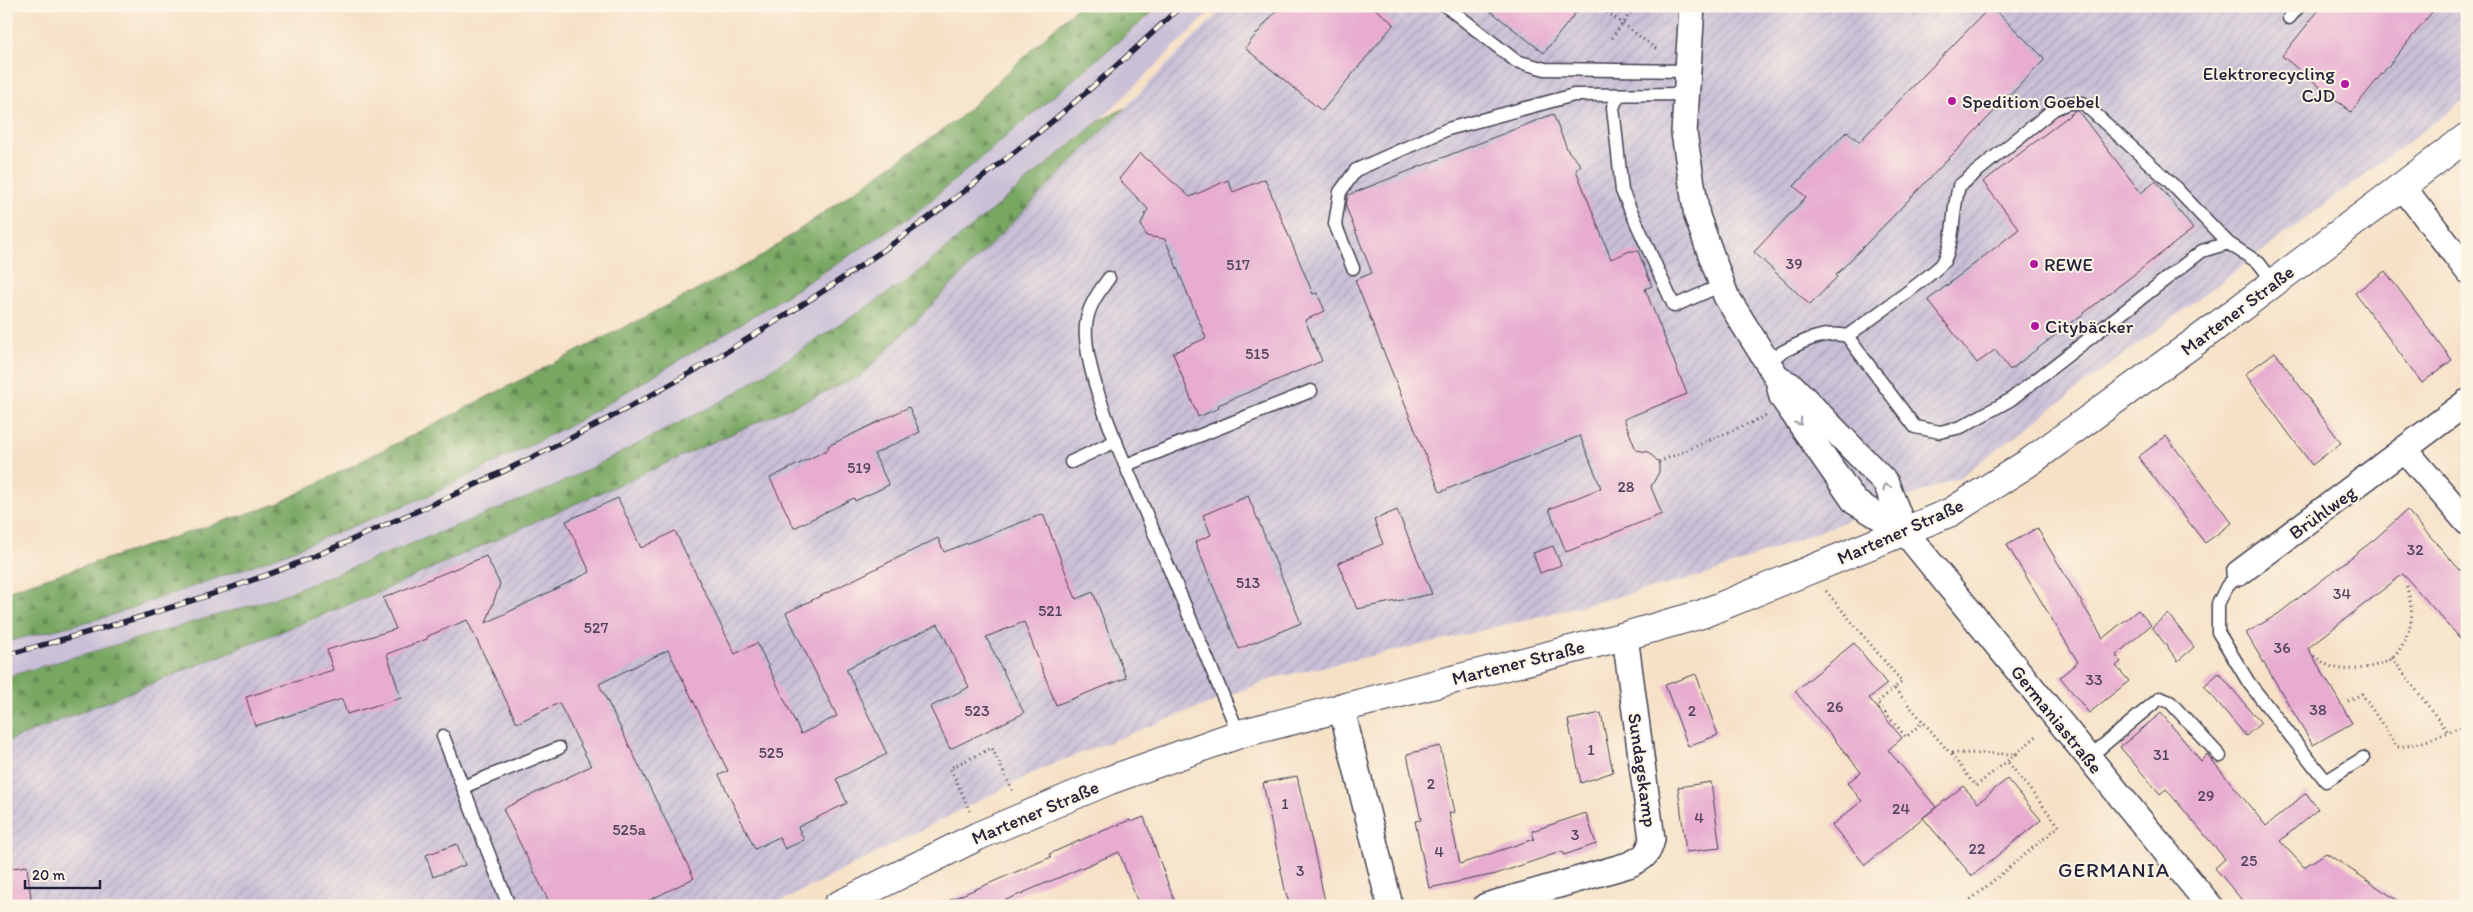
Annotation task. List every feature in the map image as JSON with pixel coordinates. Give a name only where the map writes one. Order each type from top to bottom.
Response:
[{"type":"street","name":"Germaniastraße","points":[[1692,6],[1684,133],[1697,216],[1726,296],[1772,370],[1782,397],[1855,502],[1905,532]]},
{"type":"street","name":"Martener Straße","points":[[837,906],[978,836],[1110,780],[1239,734],[1341,706],[1625,636],[1702,614],[1951,512],[2028,463],[2274,283],[2467,137]]},
{"type":"street","points":[[2402,186],[2467,270]]},
{"type":"street","name":"Germaniastraße","points":[[1772,370],[1792,386],[1886,483],[1905,532],[2210,906]]},
{"type":"street","name":"Brühlweg","points":[[2239,573],[2467,402]]},
{"type":"street","points":[[2404,450],[2467,522]]},
{"type":"street","name":"Sundagskamp","points":[[1486,906],[1628,865],[1641,860],[1650,850],[1652,839],[1625,636]]},
{"type":"street","points":[[1341,706],[1390,906]]},
{"type":"lane","points":[[1446,6],[1516,61],[1545,69],[1687,83]]},
{"type":"lane","points":[[2289,18],[2299,6]]},
{"type":"lane","points":[[1352,268],[1335,224],[1340,192],[1356,170],[1448,129],[1574,95],[1619,95],[1687,83]]},
{"type":"lane","points":[[1619,95],[1614,107],[1622,191],[1674,306],[1722,285]]},
{"type":"lane","points":[[1847,336],[1944,264],[1951,238],[1954,205],[1959,186],[2054,109],[2068,103],[2083,103],[2169,181],[2228,243],[2259,263],[2274,283]]},
{"type":"lane","points":[[1772,370],[1800,343],[1834,332],[1847,336],[1915,427],[1940,432],[1962,427],[2010,400],[2202,251],[2228,243]]},
{"type":"lane","points":[[1109,278],[1092,301],[1086,325],[1087,351],[1094,378],[1116,441],[1239,734]]},
{"type":"lane","points":[[1126,465],[1311,391]]},
{"type":"lane","points":[[1070,462],[1116,441]]},
{"type":"lane","points":[[2239,573],[2226,586],[2218,604],[2218,632],[2250,683],[2326,781],[2363,758]]},
{"type":"lane","points":[[2088,758],[2160,698],[2170,702],[2220,756]]},
{"type":"lane","points":[[443,736],[508,906]]},
{"type":"lane","points":[[464,787],[559,748]]},
{"type":"path","points":[[1599,6],[1661,53]]},
{"type":"path","points":[[1612,38],[1635,6]]},
{"type":"path","points":[[1659,462],[1771,414]]},
{"type":"path","points":[[2314,656],[2330,667],[2342,669],[2356,669],[2392,658],[2403,643],[2411,622],[2411,606],[2406,584]]},
{"type":"path","points":[[1826,592],[1902,682],[1877,703],[1906,737],[1923,722]]},
{"type":"path","points":[[2392,658],[2448,732]]},
{"type":"path","points":[[1894,688],[1976,786],[2040,734]]},
{"type":"path","points":[[2348,700],[2362,694],[2397,747],[2413,746],[2437,738],[2467,724]]},
{"type":"path","points":[[973,816],[950,768],[992,748],[1014,796]]},
{"type":"path","points":[[1950,753],[2016,754]]},
{"type":"path","points":[[1963,906],[2060,826],[2006,761]]},
{"type":"shaded area","points":[[1160,6],[1216,6],[1099,121],[908,280],[726,399],[551,488],[272,599],[6,677],[6,642],[106,617],[271,559],[430,495],[576,422],[762,311],[912,216]]},
{"type":"shaded area","points":[[1225,6],[2467,6],[2467,98],[1960,477],[1709,574],[1472,633],[1274,678],[1045,767],[772,906],[6,906],[6,742],[372,595],[861,376]]},
{"type":"green space","points":[[1078,6],[1160,6],[912,216],[762,311],[576,422],[430,495],[271,559],[106,617],[6,642],[6,591],[277,504],[754,261],[958,119]]},
{"type":"green space","points":[[1125,108],[861,376],[372,595],[6,742],[6,677],[272,599],[551,488],[726,399],[908,280],[1099,121]]},
{"type":"building","points":[[1280,6],[1372,6],[1394,24],[1322,111],[1245,48]]},
{"type":"building","points":[[1484,6],[1581,6],[1544,53]]},
{"type":"building","name":"Spedition Goebel","points":[[1991,6],[2045,59],[1836,275],[1837,277],[1810,305],[1754,252],[1806,197],[1794,186],[1847,131],[1859,142]]},
{"type":"building","name":"Elektrorecycling CJD","points":[[2322,6],[2437,6],[2351,112],[2282,56]]},
{"type":"building","points":[[2075,111],[2078,111],[2141,193],[2156,181],[2193,229],[2010,370],[1995,350],[1977,363],[1928,300],[2019,229],[1983,182]]},
{"type":"building","points":[[1553,114],[1568,151],[1581,165],[1576,170],[1611,259],[1630,251],[1638,251],[1652,286],[1645,289],[1687,394],[1624,419],[1636,450],[1648,452],[1659,462],[1659,472],[1651,487],[1662,514],[1566,552],[1549,509],[1601,488],[1580,436],[1440,492],[1355,280],[1372,273],[1346,207],[1348,195]]},
{"type":"building","points":[[1140,153],[1190,197],[1228,180],[1233,192],[1265,179],[1313,294],[1317,293],[1325,311],[1305,320],[1322,361],[1218,405],[1219,408],[1198,417],[1173,353],[1206,338],[1165,239],[1146,236],[1141,224],[1148,209],[1119,179]]},
{"type":"building","points":[[2385,271],[2452,360],[2422,383],[2355,293]]},
{"type":"building","points":[[2275,352],[2341,443],[2312,465],[2245,374]]},
{"type":"building","points":[[909,407],[920,432],[874,454],[889,485],[855,501],[854,498],[794,528],[770,478],[829,449],[828,446]]},
{"type":"building","points":[[2166,436],[2232,523],[2205,543],[2138,457]]},
{"type":"building","points":[[1248,496],[1301,623],[1239,649],[1195,542],[1211,535],[1203,515]]},
{"type":"building","points":[[618,498],[641,548],[675,531],[735,654],[757,643],[801,734],[837,716],[786,613],[938,538],[944,552],[1043,514],[1076,599],[1093,592],[1126,678],[1056,705],[1024,622],[986,637],[1024,713],[950,749],[930,707],[969,687],[938,624],[846,669],[887,754],[836,779],[847,803],[798,827],[804,840],[785,849],[779,837],[755,849],[719,775],[728,771],[668,650],[599,684],[694,878],[638,906],[551,906],[503,809],[591,766],[559,703],[517,723],[467,620],[428,636],[427,639],[387,654],[401,698],[347,714],[342,699],[255,726],[246,697],[333,670],[327,650],[396,629],[383,598],[486,556],[500,584],[486,623],[590,572],[566,521]]},
{"type":"building","points":[[1397,510],[1432,594],[1357,609],[1338,563],[1383,544],[1374,520]]},
{"type":"building","points":[[2407,510],[2467,578],[2467,646],[2403,574],[2308,648],[2352,723],[2313,745],[2246,633],[2278,614],[2375,539]]},
{"type":"building","points":[[2037,528],[2103,638],[2138,610],[2151,625],[2116,655],[2121,662],[2116,666],[2129,681],[2089,713],[2060,677],[2078,662],[2007,545]]},
{"type":"building","points":[[1553,546],[1561,565],[1540,573],[1533,553]]},
{"type":"building","points":[[2168,614],[2194,647],[2178,661],[2152,627]]},
{"type":"building","points":[[1854,643],[1887,684],[1869,698],[1902,738],[1888,750],[1936,807],[1865,865],[1832,825],[1862,801],[1847,783],[1861,772],[1795,691]]},
{"type":"building","points":[[2219,673],[2261,723],[2246,736],[2204,686]]},
{"type":"building","points":[[1696,674],[1718,735],[1688,746],[1665,685]]},
{"type":"building","points":[[1601,713],[1613,772],[1581,783],[1568,720]]},
{"type":"building","points":[[2161,713],[2201,761],[2207,754],[2266,826],[2306,793],[2318,809],[2280,841],[2304,867],[2326,853],[2406,906],[2247,906],[2215,868],[2225,859],[2166,789],[2160,794],[2120,747]]},
{"type":"building","points":[[1440,746],[1455,812],[1449,813],[1460,864],[1534,839],[1532,831],[1586,813],[1596,844],[1564,855],[1563,851],[1496,874],[1429,888],[1415,821],[1421,820],[1407,754]]},
{"type":"building","points":[[1297,776],[1326,906],[1290,906],[1285,890],[1263,783]]},
{"type":"building","points":[[2007,779],[2041,820],[1972,876],[1923,818],[1963,786],[1978,803]]},
{"type":"building","points":[[1711,782],[1720,848],[1686,852],[1678,787]]},
{"type":"building","points":[[1144,817],[1176,906],[1139,906],[1119,852],[992,906],[936,906],[1051,857],[1049,854],[1088,837],[1130,820],[1131,822]]},
{"type":"building","points":[[457,844],[465,865],[433,877],[426,855]]},
{"type":"building","points":[[27,866],[32,906],[6,906],[6,869]]},
{"type":"railway","points":[[6,655],[178,605],[294,565],[500,473],[606,420],[709,362],[810,300],[907,233],[1002,162],[1093,86],[1181,6]]},
{"type":"place","name":"Elektrorecycling CJD","points":[[2345,84]]},
{"type":"place","name":"Spedition Goebel","points":[[1952,101]]},
{"type":"place","name":"REWE","points":[[2034,264]]},
{"type":"place","name":"Citybäcker","points":[[2035,326]]},
{"type":"district","name":"GERMANIA","points":[[2114,870]]}]
